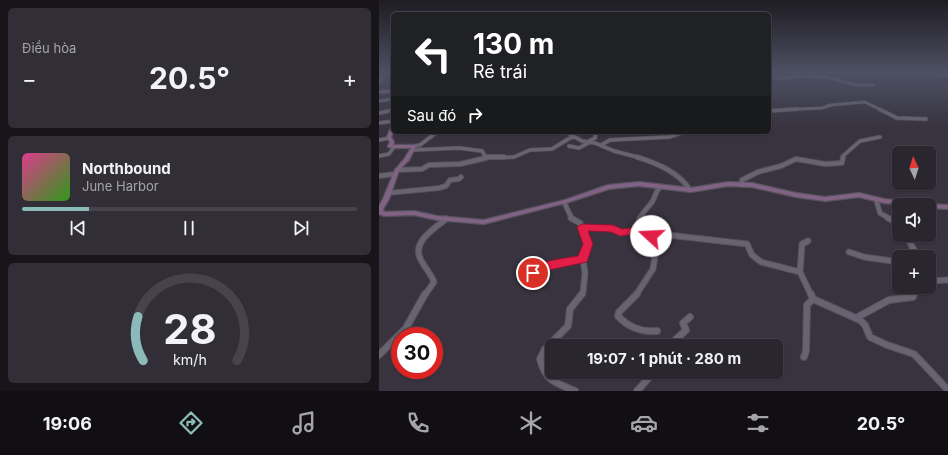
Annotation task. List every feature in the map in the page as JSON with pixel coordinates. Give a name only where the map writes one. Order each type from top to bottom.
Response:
[{"type":"street","points":[[379,92],[391,91]]},
{"type":"street","points":[[379,101],[391,99]]},
{"type":"street","points":[[771,111],[822,108],[831,105],[864,102],[871,104],[882,112],[897,118],[926,119]]},
{"type":"street","points":[[379,113],[391,110]]},
{"type":"street","points":[[379,123],[391,121]]},
{"type":"street","points":[[391,134],[390,146],[413,148],[459,148],[481,151],[486,158]]},
{"type":"street","points":[[434,134],[420,145],[413,148],[407,159],[396,172],[380,213],[391,215],[420,214],[446,219],[487,221],[564,202],[612,186],[639,184],[690,190],[700,190],[728,184],[756,185],[796,195],[825,199],[859,195],[892,201]]},
{"type":"street","points":[[570,134],[582,141],[601,145],[614,151],[654,162],[676,174],[690,190]]},
{"type":"street","points":[[569,146],[579,148],[596,137],[596,134]]},
{"type":"street","points":[[601,145],[610,140],[669,137],[678,134]]},
{"type":"street","points":[[379,176],[396,172],[422,169],[429,165],[460,164],[486,158],[516,156],[530,150],[550,149],[570,138],[575,137]]},
{"type":"street","points":[[742,185],[742,180],[758,172],[781,166],[796,159],[825,164],[841,163],[843,156],[860,141],[880,137]]},
{"type":"street","points":[[379,140],[390,138]]},
{"type":"street","points":[[379,156],[389,154],[394,147]]},
{"type":"street","points":[[388,193],[439,188],[446,186],[450,180],[459,179],[461,177]]},
{"type":"street","points":[[636,230],[641,215],[654,199],[654,194],[660,187]]},
{"type":"street","points":[[876,199],[880,212],[892,220]]},
{"type":"street","points":[[564,202],[572,219],[580,223],[588,244],[583,259],[585,273],[583,293],[570,309],[568,326],[545,349],[540,359],[543,371],[550,380],[575,391]]},
{"type":"street","points":[[936,206],[948,207]]},
{"type":"street","points":[[379,355],[406,328],[425,293],[434,282],[431,274],[420,258],[419,244],[423,238],[446,219]]},
{"type":"street","points":[[582,227],[613,229],[620,233],[636,230],[746,243],[754,257],[764,264],[800,272]]},
{"type":"street","points":[[651,232],[656,250],[653,269],[636,295],[619,312],[618,316],[635,330],[646,332],[657,331]]},
{"type":"street","points":[[809,241],[802,244],[800,272],[813,299],[856,318],[865,325],[870,337],[880,343],[917,356],[948,390]]},
{"type":"street","points":[[849,252],[864,257],[892,261]]},
{"type":"street","points":[[527,277],[537,270],[547,266],[583,259]]},
{"type":"street","points":[[936,281],[948,280]]},
{"type":"street","points":[[856,318],[889,300],[913,297],[914,294]]},
{"type":"street","points":[[804,356],[806,351],[807,305],[813,299]]},
{"type":"street","points":[[676,339],[686,330],[687,327],[683,323],[690,317]]},
{"type":"street","points":[[637,391],[648,379]]},
{"type":"route","points":[[533,273],[550,265],[563,264],[577,259],[583,259],[588,243],[582,227],[613,229],[620,233],[640,230],[651,232],[651,236]]}]
